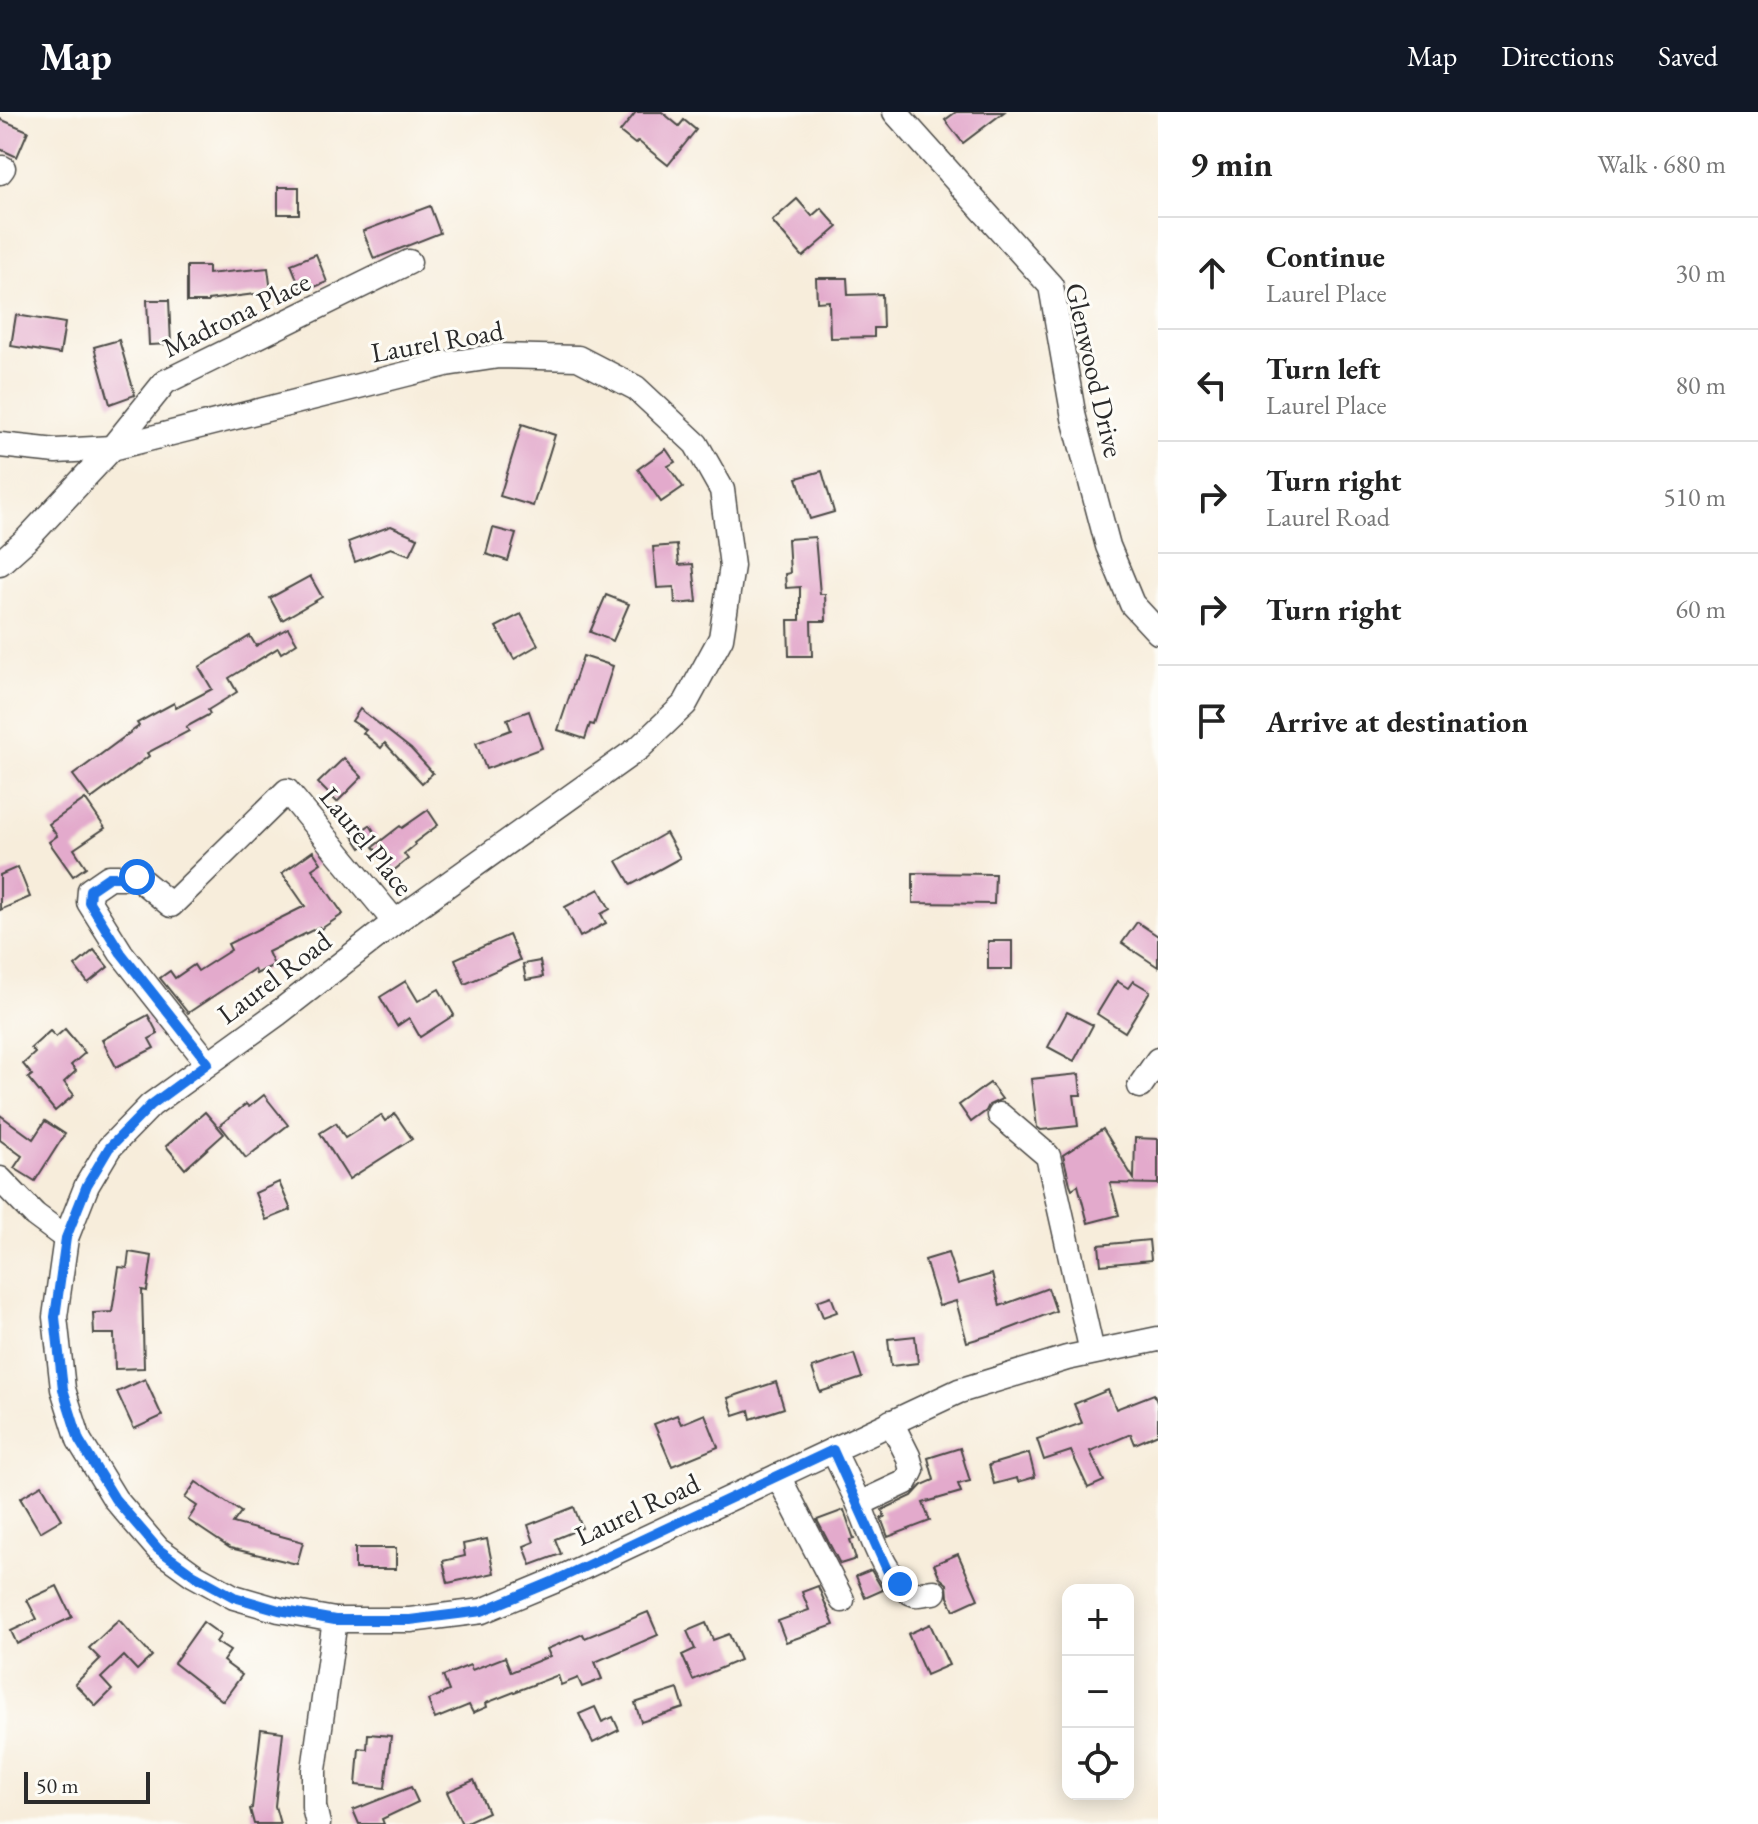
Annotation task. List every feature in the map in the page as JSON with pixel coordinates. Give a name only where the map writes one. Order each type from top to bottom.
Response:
[{"type":"street","name":"Glenwood Drive","points":[[895,112],[1051,286],[1074,418],[1108,546],[1132,604],[1158,632]]},
{"type":"street","name":"Madrona Place","points":[[0,563],[28,538],[112,448],[165,382],[409,262]]},
{"type":"street","name":"Laurel Road","points":[[0,445],[56,451],[112,448],[446,364],[499,356],[578,358],[636,388],[696,444],[722,490],[732,566],[721,638],[685,704],[639,748],[395,922],[151,1105],[109,1148],[87,1185],[66,1238],[55,1317],[63,1389],[79,1440],[115,1499],[158,1549],[194,1575],[234,1597],[279,1610],[335,1620],[410,1620],[482,1611],[554,1581],[959,1391],[1092,1352],[1158,1339]]},
{"type":"street","name":"Laurel Place","points":[[208,1063],[121,953],[89,902],[90,890],[109,877],[137,877],[171,905],[287,791],[395,922]]},
{"type":"street","points":[[1140,1086],[1158,1060]]},
{"type":"street","points":[[1000,1115],[1048,1156],[1092,1352]]},
{"type":"street","points":[[0,1179],[35,1215],[66,1238]]},
{"type":"street","points":[[859,1504],[906,1482],[912,1470],[891,1422]]},
{"type":"street","points":[[833,1450],[888,1572],[916,1594],[934,1592]]},
{"type":"street","points":[[778,1476],[842,1600]]},
{"type":"street","points":[[318,1824],[314,1807],[314,1770],[335,1620]]},
{"type":"building","points":[[636,112],[662,112],[679,126],[684,120],[696,130],[668,165],[638,141],[635,144],[620,132]]},
{"type":"building","points":[[956,112],[1004,112],[963,143],[945,120]]},
{"type":"building","points":[[0,119],[28,131],[17,157],[0,149]]},
{"type":"building","points":[[278,187],[299,187],[299,214],[278,214]]},
{"type":"building","points":[[797,199],[812,216],[821,208],[838,227],[803,257],[772,221]]},
{"type":"building","points":[[430,206],[440,233],[374,259],[363,231]]},
{"type":"building","points":[[316,254],[327,282],[302,292],[291,264]]},
{"type":"building","points":[[187,266],[208,266],[208,274],[268,268],[271,292],[208,302],[187,302]]},
{"type":"building","points":[[816,278],[847,278],[848,295],[882,294],[883,328],[874,328],[874,337],[830,338],[829,301],[817,302]]},
{"type":"building","points":[[147,300],[169,300],[171,344],[149,345]]},
{"type":"building","points":[[16,315],[65,323],[60,354],[11,346]]},
{"type":"building","points":[[119,340],[135,395],[110,404],[94,347]]},
{"type":"building","points":[[522,424],[555,435],[533,506],[500,496]]},
{"type":"building","points":[[666,449],[675,462],[668,466],[683,487],[661,502],[638,469]]},
{"type":"building","points":[[822,471],[834,512],[810,519],[797,478]]},
{"type":"building","points":[[391,526],[418,538],[410,555],[391,548],[355,562],[348,542]]},
{"type":"building","points":[[493,528],[516,534],[508,561],[486,554]]},
{"type":"building","points":[[815,537],[820,594],[825,594],[826,621],[811,621],[812,656],[789,656],[788,620],[800,620],[800,587],[786,588],[785,574],[790,573],[788,539]]},
{"type":"building","points":[[677,545],[679,565],[693,564],[697,602],[675,604],[674,587],[657,588],[653,547]]},
{"type":"building","points":[[310,576],[322,597],[282,620],[270,598]]},
{"type":"building","points":[[606,595],[629,604],[613,641],[590,632]]},
{"type":"building","points":[[521,614],[538,645],[514,659],[496,627]]},
{"type":"building","points":[[288,628],[297,643],[281,653],[278,648],[229,678],[237,692],[208,710],[210,714],[186,727],[189,731],[147,753],[149,756],[91,799],[73,775],[139,726],[137,723],[174,703],[176,708],[212,689],[199,667],[250,636],[256,646]]},
{"type":"building","points":[[583,656],[613,666],[594,725],[590,724],[585,739],[558,730]]},
{"type":"building","points":[[360,709],[411,749],[433,773],[422,783],[385,743],[381,748],[363,733],[366,730],[352,721]]},
{"type":"building","points":[[529,711],[542,748],[486,769],[476,743],[511,730],[507,719]]},
{"type":"building","points":[[344,758],[362,777],[337,802],[318,783]]},
{"type":"building","points":[[85,799],[105,828],[74,849],[86,867],[73,876],[49,842],[57,836],[49,824]]},
{"type":"building","points":[[428,810],[438,825],[414,843],[404,854],[408,859],[393,871],[373,847]]},
{"type":"building","points":[[370,825],[377,836],[361,848],[353,836]]},
{"type":"building","points":[[666,833],[680,858],[631,885],[617,861]]},
{"type":"building","points":[[313,851],[321,863],[312,869],[343,914],[321,929],[319,927],[268,952],[274,965],[256,974],[254,969],[188,1013],[160,978],[170,971],[175,978],[194,965],[198,971],[231,950],[228,944],[305,906],[282,873]]},
{"type":"building","points":[[18,867],[30,897],[0,910],[0,875]]},
{"type":"building","points":[[913,873],[995,874],[994,904],[913,903]]},
{"type":"building","points":[[599,889],[610,909],[601,914],[606,923],[580,937],[565,907]]},
{"type":"building","points":[[1137,922],[1158,936],[1158,967],[1122,943]]},
{"type":"building","points":[[509,935],[520,960],[465,984],[455,959]]},
{"type":"building","points":[[988,941],[1012,941],[1012,969],[988,969]]},
{"type":"building","points":[[94,950],[108,967],[88,983],[75,966]]},
{"type":"building","points":[[540,961],[543,977],[526,980],[523,964]]},
{"type":"building","points":[[406,981],[418,1001],[439,989],[454,1015],[420,1037],[409,1018],[397,1026],[380,997]]},
{"type":"building","points":[[1117,981],[1128,988],[1133,981],[1150,991],[1125,1032],[1097,1014]]},
{"type":"building","points":[[1067,1012],[1093,1025],[1074,1061],[1048,1047]]},
{"type":"building","points":[[148,1015],[158,1034],[149,1039],[154,1048],[116,1067],[102,1040]]},
{"type":"building","points":[[65,1029],[85,1053],[71,1065],[76,1071],[64,1082],[74,1095],[55,1111],[28,1078],[32,1075],[23,1064],[35,1053],[31,1048],[50,1031],[56,1037]]},
{"type":"building","points":[[1079,1074],[1081,1095],[1074,1095],[1078,1126],[1041,1130],[1037,1127],[1031,1079]]},
{"type":"building","points":[[990,1083],[1002,1099],[989,1105],[971,1122],[959,1105]]},
{"type":"building","points":[[264,1095],[288,1125],[246,1158],[220,1125],[246,1104],[249,1107]]},
{"type":"building","points":[[205,1112],[224,1134],[185,1169],[166,1146]]},
{"type":"building","points":[[395,1114],[412,1139],[349,1179],[320,1133],[336,1123],[345,1138],[381,1115],[385,1121]]},
{"type":"building","points":[[0,1115],[33,1139],[45,1121],[65,1134],[35,1181],[14,1168],[22,1156],[0,1140]]},
{"type":"building","points":[[1103,1129],[1134,1179],[1135,1138],[1158,1139],[1158,1184],[1110,1183],[1119,1215],[1088,1223],[1078,1185],[1072,1189],[1063,1155]]},
{"type":"building","points":[[279,1182],[291,1210],[266,1220],[255,1193]]},
{"type":"building","points":[[1149,1240],[1151,1260],[1101,1265],[1099,1245]]},
{"type":"building","points":[[129,1252],[152,1256],[147,1291],[142,1290],[144,1368],[115,1369],[114,1334],[94,1334],[93,1313],[112,1312],[119,1267],[127,1268]]},
{"type":"building","points":[[948,1253],[958,1284],[992,1274],[1000,1306],[1048,1288],[1056,1311],[967,1342],[956,1301],[939,1306],[925,1260]]},
{"type":"building","points":[[831,1296],[837,1312],[823,1317],[817,1301]]},
{"type":"building","points":[[915,1336],[918,1363],[891,1366],[888,1339]]},
{"type":"building","points":[[854,1354],[862,1378],[820,1392],[812,1368]]},
{"type":"building","points":[[145,1379],[162,1416],[134,1429],[117,1392]]},
{"type":"building","points":[[776,1382],[784,1408],[751,1419],[749,1410],[734,1415],[728,1398]]},
{"type":"building","points":[[1108,1390],[1116,1409],[1154,1394],[1158,1405],[1158,1434],[1135,1444],[1131,1434],[1090,1451],[1104,1481],[1088,1488],[1071,1451],[1044,1460],[1037,1439],[1082,1423],[1074,1404]]},
{"type":"building","points":[[705,1414],[718,1447],[672,1466],[654,1424],[677,1415],[681,1424]]},
{"type":"building","points":[[960,1448],[970,1481],[958,1484],[961,1492],[923,1503],[930,1521],[888,1537],[881,1518],[885,1517],[882,1510],[912,1496],[922,1485],[934,1480],[928,1458]]},
{"type":"building","points":[[1029,1453],[1035,1477],[994,1484],[989,1465]]},
{"type":"building","points":[[196,1482],[241,1512],[233,1523],[303,1542],[297,1564],[230,1548],[188,1520],[197,1506],[185,1498]]},
{"type":"building","points":[[42,1485],[62,1519],[40,1532],[20,1498]]},
{"type":"building","points":[[574,1507],[582,1528],[555,1539],[561,1554],[531,1565],[524,1546],[534,1542],[528,1525]]},
{"type":"building","points":[[844,1510],[854,1539],[850,1540],[856,1559],[840,1564],[817,1520]]},
{"type":"building","points":[[487,1539],[494,1573],[448,1583],[443,1561],[465,1556],[463,1544]]},
{"type":"building","points":[[355,1548],[396,1548],[396,1569],[355,1569]]},
{"type":"building","points":[[958,1554],[978,1599],[954,1610],[948,1597],[947,1584],[940,1578],[934,1564]]},
{"type":"building","points":[[871,1570],[883,1590],[865,1598],[856,1576]]},
{"type":"building","points":[[57,1586],[72,1617],[17,1644],[11,1631],[37,1619],[27,1600]]},
{"type":"building","points":[[818,1586],[834,1625],[786,1642],[778,1621],[809,1610],[802,1592]]},
{"type":"building","points":[[648,1612],[658,1635],[595,1662],[602,1679],[582,1687],[578,1678],[561,1685],[558,1675],[486,1703],[487,1707],[473,1713],[469,1705],[435,1719],[428,1700],[449,1691],[443,1676],[470,1665],[472,1670],[505,1657],[511,1672],[550,1656],[547,1649],[583,1634],[585,1638]]},
{"type":"building","points":[[119,1620],[152,1656],[137,1670],[124,1656],[101,1678],[112,1690],[96,1706],[75,1684],[100,1659],[89,1648]]},
{"type":"building","points":[[203,1622],[221,1635],[216,1642],[230,1651],[223,1661],[242,1675],[223,1701],[174,1663]]},
{"type":"building","points":[[706,1623],[713,1640],[729,1634],[740,1660],[693,1680],[682,1655],[695,1649],[687,1631]]},
{"type":"building","points":[[930,1624],[949,1665],[926,1675],[908,1634]]},
{"type":"building","points":[[678,1689],[684,1708],[641,1722],[635,1703]]},
{"type":"building","points":[[595,1707],[602,1722],[613,1717],[619,1730],[593,1743],[579,1714]]},
{"type":"building","points":[[261,1729],[283,1732],[275,1806],[280,1824],[254,1824],[250,1809]]},
{"type":"building","points":[[368,1734],[391,1736],[385,1788],[356,1785],[359,1748],[367,1749]]},
{"type":"building","points":[[474,1780],[488,1812],[462,1824],[447,1792]]},
{"type":"building","points":[[411,1787],[418,1802],[382,1819],[384,1824],[359,1824],[353,1810]]},
{"type":"route","points":[[137,877],[109,877],[90,890],[89,902],[121,953],[208,1063],[151,1105],[109,1148],[87,1185],[66,1238],[55,1317],[63,1389],[79,1440],[115,1499],[158,1549],[194,1575],[234,1597],[279,1610],[335,1620],[410,1620],[482,1611],[554,1581],[833,1450],[888,1572],[900,1584]]}]
